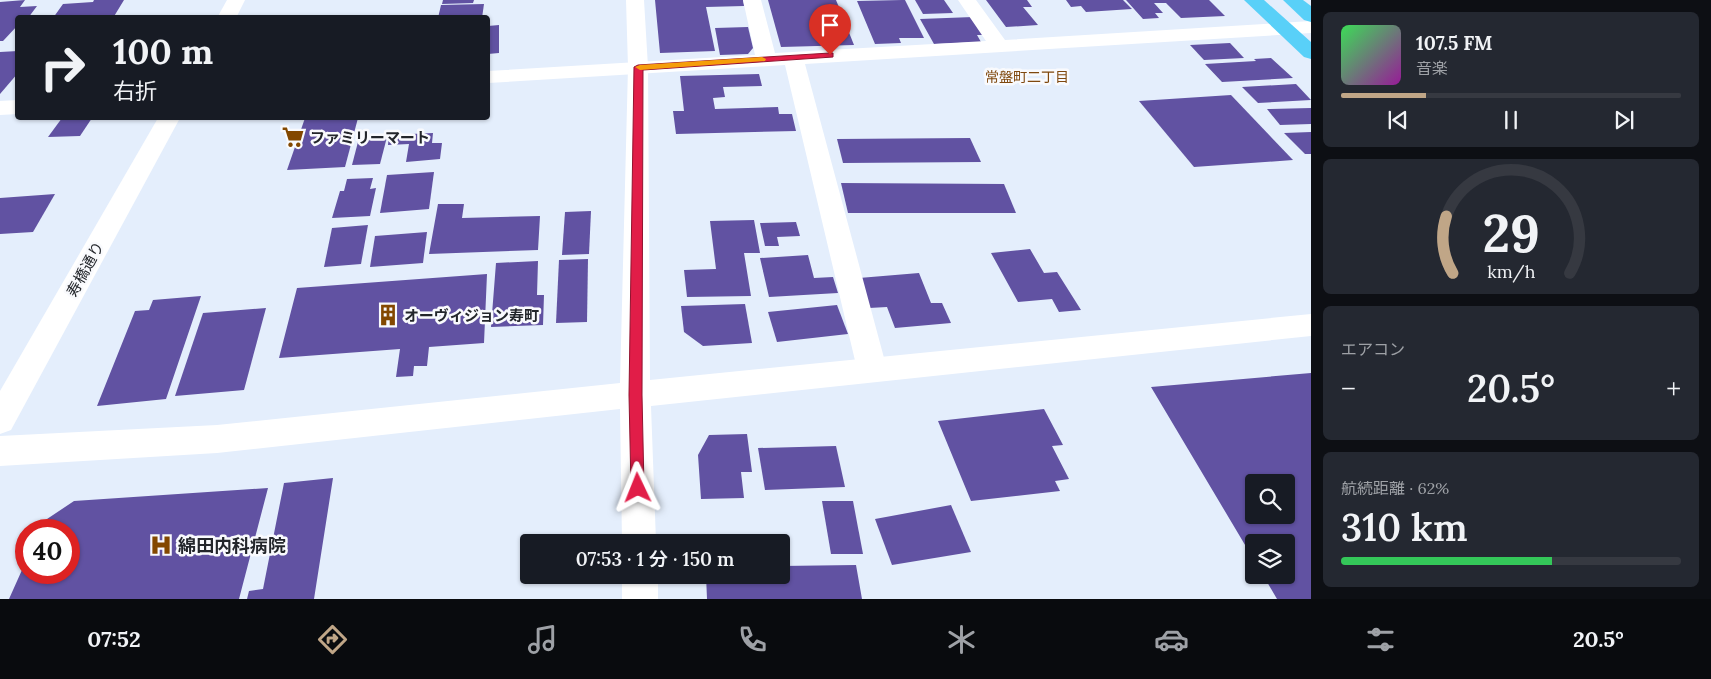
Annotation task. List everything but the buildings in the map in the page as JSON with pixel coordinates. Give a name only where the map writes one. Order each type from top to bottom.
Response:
[{"type":"highway","points":[[1254,0],[1311,53]]},
{"type":"highway","points":[[1292,0],[1311,16]]},
{"type":"street","points":[[228,15],[236,0]]},
{"type":"street","points":[[635,0],[638,67],[635,395],[639,534]]},
{"type":"street","points":[[752,0],[766,59]]},
{"type":"street","points":[[967,0],[1000,47]]},
{"type":"street","points":[[490,77],[1311,27]]},
{"type":"street","points":[[793,57],[872,369]]},
{"type":"street","points":[[0,108],[15,107]]},
{"type":"street","name":"寿橋通り","points":[[0,420],[168,120]]},
{"type":"street","points":[[0,452],[217,439],[872,369],[1311,325]]},
{"type":"street","points":[[640,584],[640,599]]},
{"type":"slow traffic","points":[[640,67],[762,59]]},
{"type":"place","name":"ファミリーマート","points":[[293,137]]},
{"type":"place","name":"オーヴィジョン寿町","points":[[388,315]]},
{"type":"place","name":"綿田内科病院","points":[[161,545]]},
{"type":"district","name":"常盤町二丁目","points":[[1027,77]]},
{"type":"route","points":[[638,488],[635,395],[638,67],[830,55]]}]
